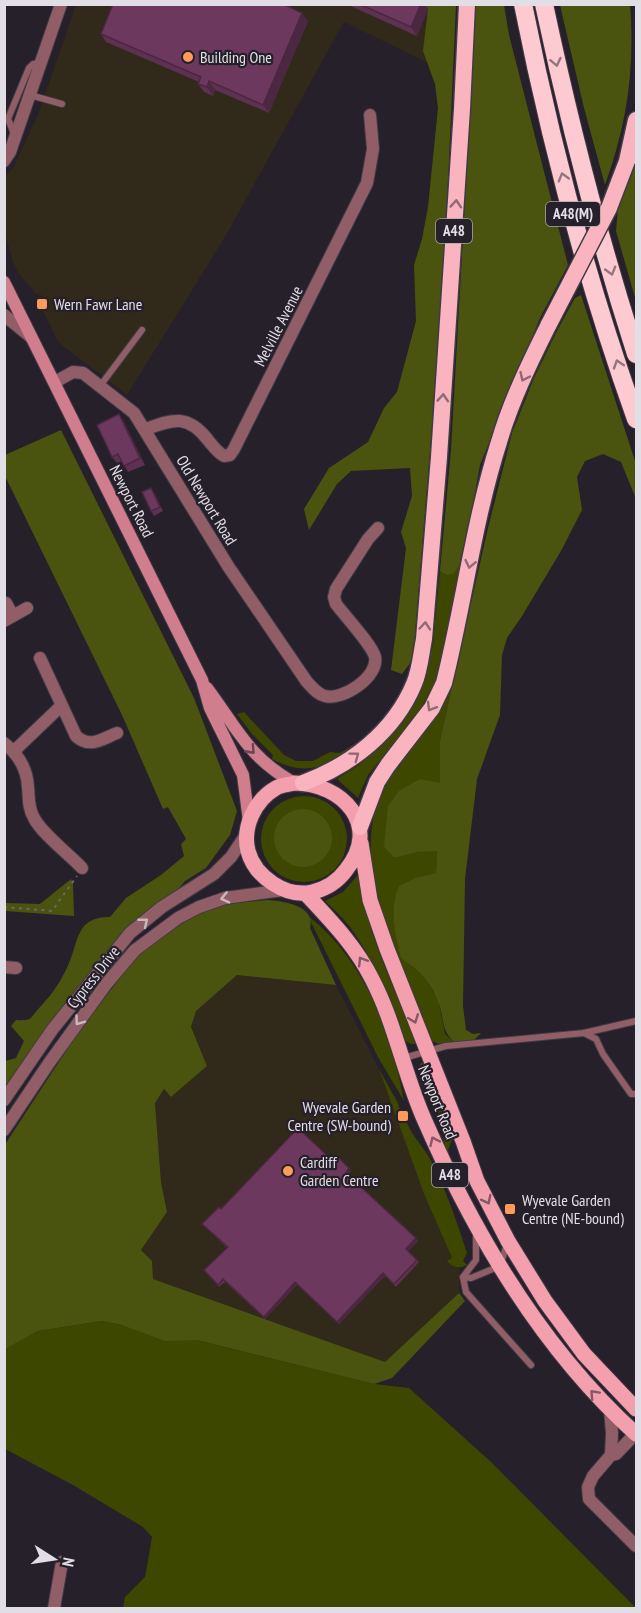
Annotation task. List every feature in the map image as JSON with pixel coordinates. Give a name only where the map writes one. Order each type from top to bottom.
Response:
[{"type":"highway","name":"A48","points":[[299,783],[327,774],[342,766],[381,733],[407,698],[419,666],[424,639],[439,457],[467,4]]},
{"type":"highway","name":"A48(M)","points":[[523,4],[540,92],[592,281],[636,419]]},
{"type":"highway","name":"A48(M)","points":[[544,4],[558,73],[588,189],[636,354]]},
{"type":"highway","points":[[361,835],[377,782],[432,708],[444,683],[488,479],[498,444],[519,387],[609,208],[627,161],[636,120]]},
{"type":"main road","name":"Newport Road","points":[[4,282],[201,680],[210,708],[243,775],[248,827]]},
{"type":"main road","name":"Newport Road","points":[[201,680],[252,752],[269,767],[299,783]]},
{"type":"main road","points":[[299,783],[333,793],[346,801],[356,814],[361,835],[356,857],[340,878],[324,888],[304,893],[283,890],[266,878],[248,851],[248,827],[257,806],[265,796],[278,787],[299,783]]},
{"type":"main road","name":"Newport Road","points":[[361,835],[370,900],[477,1181],[508,1241],[545,1301],[584,1354],[636,1409]]},
{"type":"main road","name":"Newport Road","points":[[304,893],[332,920],[360,958],[377,989],[424,1120],[474,1222],[500,1266],[570,1366],[610,1410],[636,1433]]},
{"type":"street","points":[[4,161],[15,136],[61,4]]},
{"type":"street","name":"Melville Avenue","points":[[146,429],[164,422],[184,421],[201,430],[218,453],[224,456],[230,455],[367,183],[373,149],[370,115]]},
{"type":"street","name":"Newport Road","points":[[4,315],[32,337]]},
{"type":"street","name":"Old Newport Road","points":[[55,382],[78,371],[128,407],[146,429],[233,574],[307,682],[316,692],[334,698],[372,675],[375,667],[375,656],[336,604],[334,597],[336,589],[368,539],[378,528]]},
{"type":"street","points":[[6,603],[9,619],[27,608]]},
{"type":"street","points":[[40,658],[76,736],[82,741],[92,743],[117,733]]},
{"type":"street","points":[[61,706],[9,747],[25,773],[28,800],[35,822],[82,868]]},
{"type":"street","name":"Cypress Drive","points":[[4,1100],[52,1030],[130,933],[162,907],[217,871],[231,857],[248,827]]},
{"type":"street","name":"Cypress Drive","points":[[4,1130],[49,1062],[107,983],[135,950],[178,918],[199,907],[225,898],[283,890]]},
{"type":"street","points":[[610,1410],[611,1455]]},
{"type":"street","points":[[636,1433],[616,1454],[611,1455],[593,1476],[588,1487],[589,1499],[636,1546]]},
{"type":"street","points":[[54,1608],[62,1562]]},
{"type":"lane","points":[[15,136],[8,119],[29,68],[41,62]]},
{"type":"lane","points":[[30,94],[62,104]]},
{"type":"lane","points":[[100,386],[141,330]]},
{"type":"lane","points":[[401,1059],[446,1046],[584,1032],[636,1021]]},
{"type":"lane","points":[[584,1032],[596,1039],[603,1054],[631,1094],[636,1094]]},
{"type":"lane","points":[[474,1222],[476,1260],[463,1277],[466,1292],[531,1365]]},
{"type":"lane","points":[[463,1277],[471,1278],[500,1266],[508,1241]]},
{"type":"path","points":[[4,907],[52,911],[82,868]]},
{"type":"shaded area","points":[[76,5],[439,5],[440,69],[344,22],[225,237],[127,395],[58,342],[43,311],[48,308],[43,296],[35,293],[20,275],[13,262],[5,234],[4,177],[13,168],[39,112]]},
{"type":"shaded area","name":"Cardiff Garden Centre","points":[[237,975],[336,985],[379,1069],[424,1194],[452,1258],[448,1261],[459,1268],[459,1293],[385,1362],[153,1279],[152,1261],[141,1250],[167,1212],[161,1182],[155,1103],[164,1089],[171,1097],[207,1066],[191,1027],[196,1011]]},
{"type":"green space","points":[[425,5],[456,5],[443,291],[413,659],[402,674],[391,670],[406,548],[401,532],[412,496],[410,468],[351,471],[337,484],[309,530],[304,509],[329,468],[368,442],[384,408],[397,392],[416,321],[414,265],[428,207],[438,108],[435,84],[423,51],[428,9]]},
{"type":"green space","points":[[476,5],[504,5],[509,35],[568,265],[540,318],[480,465],[463,560],[454,573],[447,575],[440,571],[451,450]]},
{"type":"green space","points":[[560,5],[630,5],[631,52],[628,96],[619,140],[605,185],[584,108]]},
{"type":"green space","points":[[636,162],[636,301],[616,231],[618,208]]},
{"type":"green space","points":[[581,295],[636,464],[636,499],[621,462],[603,454],[585,461],[577,477],[582,510],[561,551],[507,638],[502,655],[500,715],[477,779],[465,879],[463,1006],[466,1030],[473,1034],[481,1033],[474,1040],[454,1042],[447,1033],[435,994],[428,982],[401,958],[394,922],[394,904],[399,886],[418,877],[436,873],[437,851],[418,852],[395,858],[384,847],[388,806],[399,791],[420,779],[440,783],[440,740],[512,433],[534,378],[558,329],[575,298]]},
{"type":"green space","points":[[61,430],[194,698],[237,811],[230,835],[206,868],[185,881],[175,893],[138,918],[123,933],[5,1096],[5,1061],[16,1058],[24,1041],[11,1026],[16,1020],[31,1018],[53,991],[66,969],[80,931],[85,925],[99,918],[110,917],[126,898],[161,875],[184,856],[181,844],[186,839],[168,807],[163,809],[122,715],[5,476],[5,455]]},
{"type":"green space","points":[[463,560],[438,676],[419,712],[368,775],[358,798],[337,779],[359,765],[387,738],[425,674],[433,644],[440,571],[447,575]]},
{"type":"green space","points":[[453,683],[440,740],[440,783],[395,858],[437,850],[436,873],[418,877],[424,974],[439,1003],[445,1034],[454,1042],[439,1044],[430,1040],[394,952],[375,886],[371,854],[373,823],[381,795],[398,766],[446,698]]},
{"type":"green space","points":[[244,712],[284,755],[296,761],[313,761],[330,752],[340,753],[359,744],[338,758],[317,767],[296,768],[285,765],[272,759],[273,755],[252,734],[237,714]]},
{"type":"green space","points":[[304,796],[320,800],[334,809],[343,823],[347,839],[343,855],[334,869],[320,878],[304,882],[288,878],[274,869],[265,855],[261,839],[265,823],[274,809],[288,800]]},
{"type":"green space","points":[[303,809],[314,811],[327,822],[332,838],[330,849],[319,862],[303,867],[292,865],[279,854],[274,838],[276,827],[287,814]]},
{"type":"green space","points":[[358,875],[375,940],[417,1044],[403,1040],[379,978],[364,948],[345,921],[325,901],[343,892]]},
{"type":"green space","points":[[71,879],[74,916],[5,911],[5,903],[40,904]]},
{"type":"green space","points":[[267,900],[296,906],[308,914],[310,928],[336,985],[237,975],[196,1011],[191,1027],[207,1066],[171,1097],[164,1089],[155,1103],[161,1182],[167,1212],[141,1250],[152,1261],[153,1279],[385,1362],[459,1293],[465,1301],[392,1378],[374,1384],[197,1340],[165,1341],[122,1325],[102,1321],[38,1331],[5,1349],[4,1146],[79,1031],[137,956],[182,921],[217,905]]},
{"type":"green space","points":[[308,916],[345,954],[372,999],[392,1049],[404,1101],[378,1057]]},
{"type":"green space","points":[[424,1061],[455,1139],[452,1140],[448,1150],[449,1156],[419,1071],[420,1064]]},
{"type":"green space","points":[[379,1069],[398,1103],[403,1121],[407,1123],[427,1154],[444,1188],[467,1253],[463,1261],[467,1265],[454,1266],[447,1261],[452,1258],[424,1194]]},
{"type":"green space","points":[[102,1321],[197,1340],[374,1384],[409,1388],[491,1462],[636,1608],[123,1608],[125,1597],[145,1577],[152,1537],[143,1527],[73,1485],[5,1449],[4,1349],[38,1331]]},
{"type":"building","name":"Building One","points":[[113,4],[283,4],[302,13],[263,105],[209,81],[207,87],[198,84],[201,77],[101,34]]},
{"type":"building","points":[[359,4],[421,4],[411,27]]},
{"type":"building","points":[[119,414],[140,458],[124,466],[118,454],[112,457],[97,425]]},
{"type":"building","points":[[151,488],[160,507],[151,511],[142,492]]},
{"type":"building","points":[[298,1128],[334,1162],[338,1157],[349,1168],[346,1173],[416,1238],[406,1249],[417,1260],[394,1284],[383,1273],[337,1322],[295,1282],[264,1317],[223,1279],[218,1285],[204,1270],[228,1247],[202,1224],[219,1207],[221,1209]]},
{"type":"place","name":"Building One","points":[[188,57]]},
{"type":"place","name":"Wern Fawr Lane","points":[[42,304]]},
{"type":"place","name":"Wyevale Garden Centre (SW-bound)","points":[[403,1116]]},
{"type":"place","name":"Cardiff Garden Centre","points":[[288,1171]]},
{"type":"place","name":"Wyevale Garden Centre (NE-bound)","points":[[510,1209]]}]
